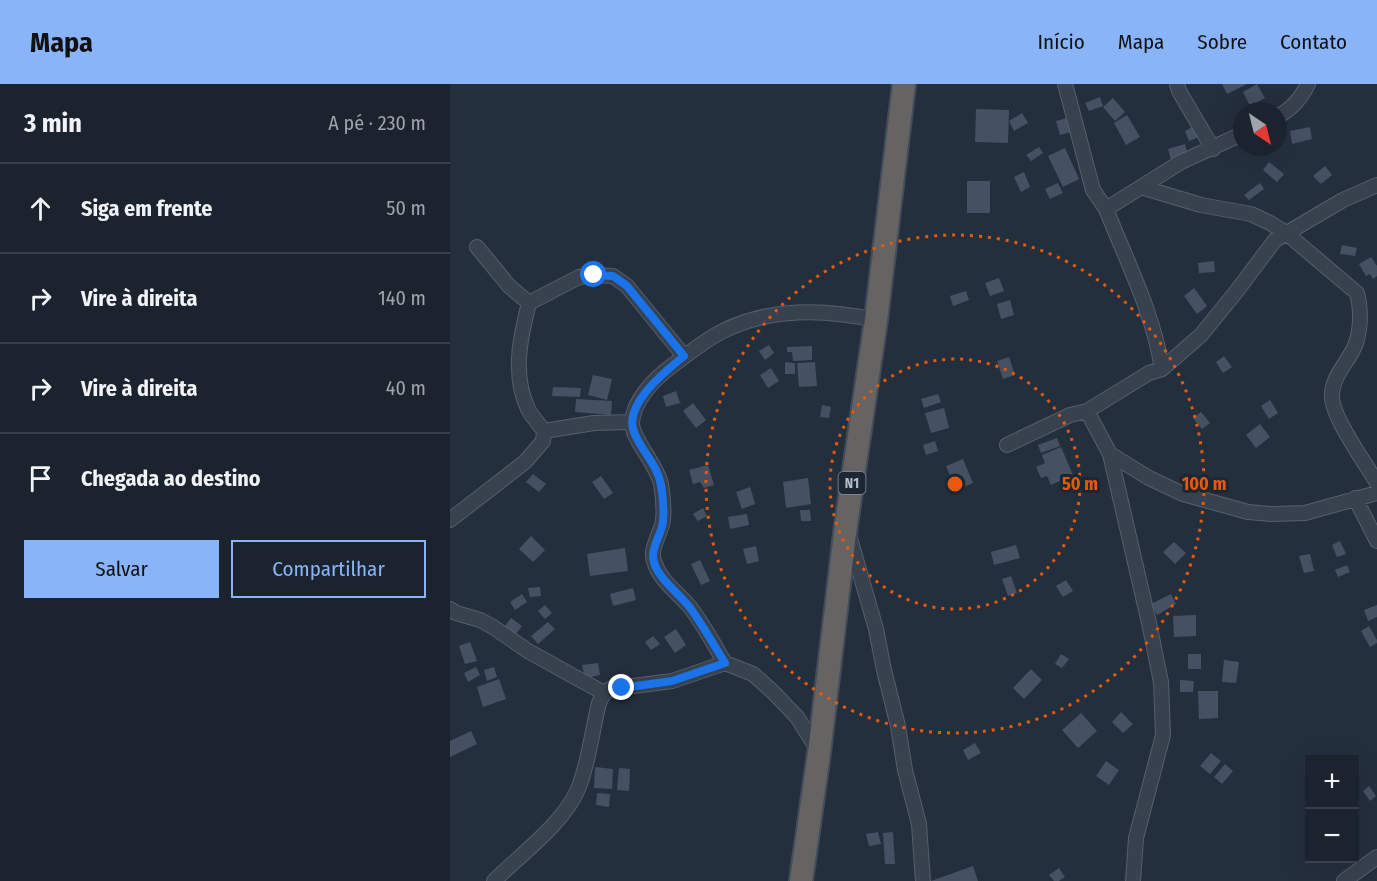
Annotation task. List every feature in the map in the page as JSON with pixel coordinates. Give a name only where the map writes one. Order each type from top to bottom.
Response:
[{"type":"highway","name":"N1","points":[[801,881],[819,753],[846,525],[876,320],[904,84]]},
{"type":"street","points":[[1065,84],[1093,190],[1106,209],[1143,297],[1158,344],[1162,369]]},
{"type":"street","points":[[1177,84],[1213,149]]},
{"type":"street","points":[[1287,111],[1304,93],[1308,84]]},
{"type":"street","points":[[1106,209],[1181,162],[1233,139]]},
{"type":"street","points":[[1007,445],[1070,415],[1087,411],[1149,373],[1162,369],[1201,335],[1275,240],[1343,200],[1377,185]]},
{"type":"street","points":[[1142,187],[1201,205],[1251,214],[1286,233],[1357,292],[1361,306],[1356,342],[1334,384],[1332,398],[1336,413],[1377,483]]},
{"type":"street","points":[[477,247],[509,286],[529,303]]},
{"type":"street","points":[[450,520],[525,462],[543,441],[544,431],[526,405],[519,373],[518,348],[529,303],[579,278],[594,275],[613,276],[627,286],[684,356]]},
{"type":"street","points":[[819,753],[797,717],[773,692],[753,674],[725,663],[690,607],[665,581],[654,562],[654,546],[663,523],[661,484],[655,467],[633,432],[632,422],[637,408],[653,381],[684,356],[730,328],[747,321],[778,314],[813,311],[876,320]]},
{"type":"street","points":[[1087,411],[1110,454],[1149,623],[1161,692],[1163,735],[1136,838],[1133,881]]},
{"type":"street","points":[[544,431],[594,423],[632,422]]},
{"type":"street","points":[[1110,454],[1149,478],[1183,494],[1248,512],[1305,513],[1377,493]]},
{"type":"street","points":[[1354,498],[1377,541]]},
{"type":"street","points":[[846,525],[876,629],[898,726],[905,770],[919,824],[923,881]]},
{"type":"street","points":[[450,609],[493,627],[528,651],[604,693]]},
{"type":"street","points":[[494,881],[542,836],[569,806],[583,774],[597,712],[604,693],[610,689],[672,681],[725,663]]},
{"type":"street","points":[[1344,881],[1377,857]]},
{"type":"building","points":[[1222,84],[1247,84],[1227,94]]},
{"type":"building","points":[[1257,84],[1265,98],[1258,102],[1248,102],[1243,92]]},
{"type":"building","points":[[1100,97],[1103,106],[1089,111],[1085,103]]},
{"type":"building","points":[[1113,98],[1125,112],[1115,121],[1103,107]]},
{"type":"building","points":[[976,109],[1009,110],[1008,143],[975,142]]},
{"type":"building","points":[[1022,113],[1028,123],[1014,131],[1009,121]]},
{"type":"building","points":[[1127,115],[1140,137],[1126,145],[1114,123]]},
{"type":"building","points":[[1067,118],[1071,132],[1060,135],[1056,121]]},
{"type":"building","points":[[1194,126],[1199,137],[1189,141],[1185,131]]},
{"type":"building","points":[[1310,127],[1312,139],[1292,144],[1290,131]]},
{"type":"building","points":[[1185,144],[1188,155],[1171,160],[1168,149]]},
{"type":"building","points":[[1039,147],[1043,153],[1031,161],[1026,155]]},
{"type":"building","points":[[1065,148],[1079,179],[1063,187],[1048,156]]},
{"type":"building","points":[[1269,162],[1284,174],[1277,182],[1263,170]]},
{"type":"building","points":[[1325,166],[1332,175],[1321,184],[1313,176]]},
{"type":"building","points":[[1024,172],[1030,187],[1021,192],[1014,177]]},
{"type":"building","points":[[967,181],[990,181],[990,213],[967,213]]},
{"type":"building","points":[[1058,183],[1063,193],[1050,199],[1045,189]]},
{"type":"building","points":[[1260,183],[1264,189],[1249,200],[1244,195]]},
{"type":"building","points":[[1342,245],[1357,248],[1355,256],[1340,254]]},
{"type":"building","points":[[1371,257],[1377,266],[1377,276],[1373,279],[1370,274],[1366,276],[1359,264]]},
{"type":"building","points":[[1214,261],[1215,272],[1199,273],[1198,263]]},
{"type":"building","points":[[999,278],[1004,291],[990,296],[985,283]]},
{"type":"building","points":[[1194,288],[1207,306],[1197,314],[1184,296]]},
{"type":"building","points":[[966,291],[969,300],[953,306],[950,296]]},
{"type":"building","points":[[1010,300],[1014,315],[1001,319],[997,304]]},
{"type":"building","points":[[769,345],[774,353],[765,360],[759,351]]},
{"type":"building","points":[[812,346],[812,360],[793,361],[792,352],[787,352],[787,347]]},
{"type":"building","points":[[1224,356],[1232,367],[1223,373],[1216,362]]},
{"type":"building","points":[[1009,357],[1015,375],[1003,379],[997,361]]},
{"type":"building","points":[[785,362],[795,363],[795,374],[785,374]]},
{"type":"building","points":[[815,362],[817,386],[799,387],[797,363]]},
{"type":"building","points":[[771,368],[779,381],[768,388],[760,375]]},
{"type":"building","points":[[593,375],[612,379],[607,400],[588,395]]},
{"type":"building","points":[[553,387],[581,388],[580,397],[552,396]]},
{"type":"building","points":[[676,391],[680,403],[666,407],[663,396]]},
{"type":"building","points":[[938,394],[941,402],[924,408],[921,399]]},
{"type":"building","points":[[576,399],[612,401],[611,415],[575,412]]},
{"type":"building","points":[[1270,400],[1278,413],[1269,419],[1261,406]]},
{"type":"building","points":[[693,403],[706,420],[696,428],[683,411]]},
{"type":"building","points":[[822,405],[831,407],[829,418],[820,417]]},
{"type":"building","points":[[944,408],[949,428],[931,433],[925,413]]},
{"type":"building","points":[[1201,412],[1210,423],[1202,429],[1193,418]]},
{"type":"building","points":[[1260,424],[1270,437],[1256,448],[1246,435]]},
{"type":"building","points":[[1057,438],[1060,446],[1041,453],[1038,445]]},
{"type":"building","points":[[935,441],[938,451],[926,455],[923,445]]},
{"type":"building","points":[[1061,447],[1073,475],[1051,485],[1047,476],[1041,478],[1036,467],[1045,463],[1042,455]]},
{"type":"building","points":[[963,459],[973,483],[956,490],[946,466]]},
{"type":"building","points":[[708,465],[714,485],[704,488],[700,482],[693,484],[689,470]]},
{"type":"building","points":[[533,474],[546,484],[539,492],[526,482]]},
{"type":"building","points":[[601,476],[613,493],[604,499],[592,482]]},
{"type":"building","points":[[808,478],[811,504],[786,508],[783,482]]},
{"type":"building","points":[[750,487],[755,504],[742,509],[736,492]]},
{"type":"building","points":[[703,508],[707,516],[698,521],[693,514]]},
{"type":"building","points":[[800,510],[810,510],[811,521],[801,521]]},
{"type":"building","points":[[747,514],[749,525],[730,529],[728,517]]},
{"type":"building","points":[[531,536],[545,550],[533,562],[519,549]]},
{"type":"building","points":[[1340,541],[1346,554],[1337,557],[1332,545]]},
{"type":"building","points":[[1174,542],[1186,553],[1175,564],[1163,552]]},
{"type":"building","points":[[1016,545],[1020,558],[994,565],[991,552]]},
{"type":"building","points":[[756,546],[759,561],[747,564],[743,549]]},
{"type":"building","points":[[625,548],[628,571],[590,576],[587,554]]},
{"type":"building","points":[[1310,554],[1314,571],[1304,573],[1299,556]]},
{"type":"building","points":[[700,560],[710,581],[701,585],[691,564]]},
{"type":"building","points":[[1347,565],[1350,572],[1338,577],[1335,570]]},
{"type":"building","points":[[1011,576],[1017,593],[1008,596],[1002,579]]},
{"type":"building","points":[[1066,580],[1073,591],[1063,597],[1056,586]]},
{"type":"building","points":[[540,587],[541,596],[530,597],[528,588]]},
{"type":"building","points":[[633,588],[636,600],[613,606],[610,594]]},
{"type":"building","points":[[522,594],[527,602],[515,610],[510,602]]},
{"type":"building","points":[[1171,594],[1176,604],[1157,615],[1151,604]]},
{"type":"building","points":[[545,605],[552,613],[545,619],[538,611]]},
{"type":"building","points":[[1377,605],[1377,617],[1368,621],[1364,610]]},
{"type":"building","points":[[1196,615],[1196,636],[1174,637],[1173,616]]},
{"type":"building","points":[[511,618],[522,626],[516,634],[505,626]]},
{"type":"building","points":[[548,622],[555,629],[538,644],[531,636]]},
{"type":"building","points":[[1369,626],[1377,640],[1377,643],[1370,647],[1361,631]]},
{"type":"building","points":[[676,629],[686,645],[675,653],[664,637]]},
{"type":"building","points":[[653,636],[660,644],[651,650],[645,642]]},
{"type":"building","points":[[470,642],[477,661],[465,664],[459,646]]},
{"type":"building","points":[[1061,654],[1069,659],[1062,668],[1055,664]]},
{"type":"building","points":[[1188,654],[1201,654],[1201,669],[1188,669]]},
{"type":"building","points":[[1224,660],[1239,662],[1236,683],[1222,682]]},
{"type":"building","points":[[598,663],[600,675],[585,678],[582,665]]},
{"type":"building","points":[[476,667],[480,675],[468,682],[464,673]]},
{"type":"building","points":[[494,667],[497,677],[487,681],[484,670]]},
{"type":"building","points":[[1031,669],[1042,680],[1024,699],[1013,688]]},
{"type":"building","points":[[499,679],[506,699],[483,707],[477,687]]},
{"type":"building","points":[[1180,680],[1194,681],[1193,692],[1180,692]]},
{"type":"building","points":[[1198,691],[1218,691],[1218,718],[1199,719]]},
{"type":"building","points":[[1121,712],[1133,724],[1123,733],[1112,722]]},
{"type":"building","points":[[1081,713],[1097,731],[1078,748],[1062,730]]},
{"type":"building","points":[[471,731],[477,744],[450,757],[450,741]]},
{"type":"building","points":[[975,743],[981,753],[968,760],[963,750]]},
{"type":"building","points":[[1211,753],[1221,761],[1210,774],[1200,766]]},
{"type":"building","points":[[1106,761],[1119,770],[1109,785],[1096,776]]},
{"type":"building","points":[[1225,764],[1233,771],[1222,784],[1214,777]]},
{"type":"building","points":[[595,767],[613,769],[612,789],[594,788]]},
{"type":"building","points":[[619,768],[630,769],[629,791],[617,790]]},
{"type":"building","points":[[1369,786],[1376,796],[1370,801],[1363,791]]},
{"type":"building","points":[[597,793],[610,794],[609,807],[596,805]]},
{"type":"building","points":[[878,832],[881,844],[869,846],[866,834]]},
{"type":"building","points":[[893,832],[895,864],[885,864],[883,833]]},
{"type":"building","points":[[973,866],[978,881],[931,881]]},
{"type":"building","points":[[1059,868],[1065,877],[1054,881],[1049,875]]},
{"type":"route","points":[[594,275],[613,276],[627,286],[684,356],[653,381],[637,408],[632,422],[633,432],[655,467],[661,484],[663,523],[654,546],[654,562],[665,581],[690,607],[725,663],[700,674],[672,681],[622,688]]}]
